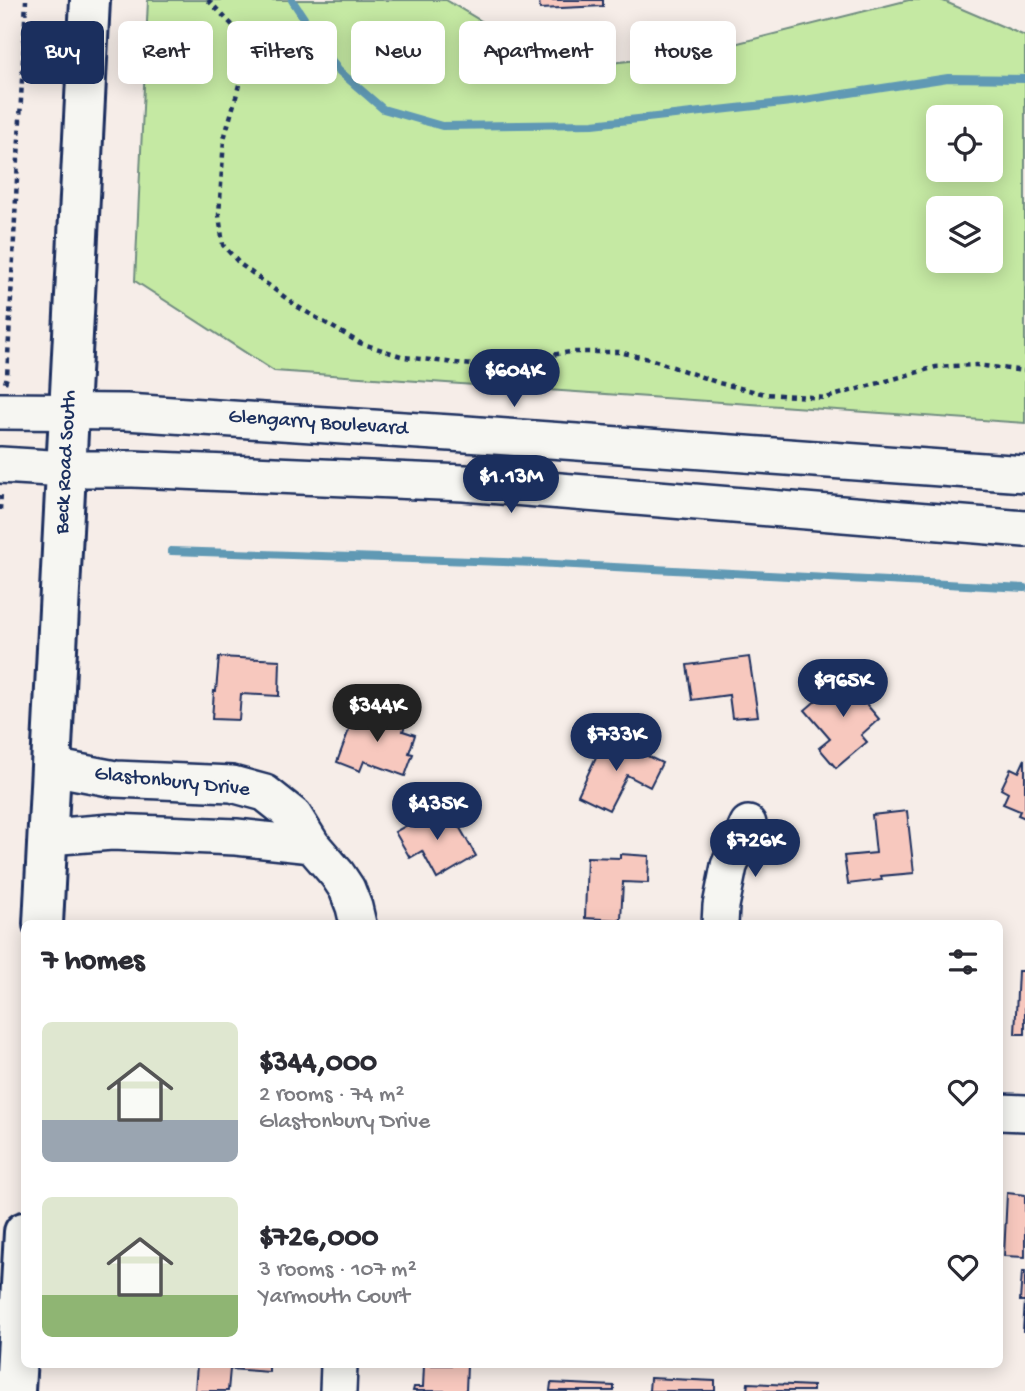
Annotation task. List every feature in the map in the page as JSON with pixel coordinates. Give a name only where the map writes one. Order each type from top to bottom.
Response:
[{"type":"main road","name":"Beck Road South","points":[[43,920],[90,0]]},
{"type":"main road","points":[[15,1391],[21,1285]]},
{"type":"street","name":"Glengarry Boulevard","points":[[0,411],[126,412],[275,421],[1025,474]]},
{"type":"street","points":[[797,509],[803,458]]},
{"type":"street","points":[[0,465],[67,469],[133,468],[464,483],[1025,529]]},
{"type":"street","name":"Glastonbury Drive","points":[[51,767],[115,779],[232,785],[265,793],[294,816],[312,845],[337,874],[347,889],[357,920]]},
{"type":"street","points":[[720,920],[729,866],[748,824]]},
{"type":"street","points":[[48,837],[112,832],[236,837],[312,845]]},
{"type":"street","points":[[1003,1112],[1025,1113]]},
{"type":"street","points":[[338,1391],[339,1368]]},
{"type":"path","points":[[0,393],[7,377],[26,0]]},
{"type":"path","points":[[208,0],[240,33],[247,51],[223,139],[219,215],[223,245],[240,264],[298,307],[360,344],[404,357],[481,366],[570,352],[619,352],[653,360],[719,383],[765,394],[826,398],[936,367],[976,365],[1025,371]]},
{"type":"path","points":[[0,488],[0,510]]},
{"type":"green space","points":[[148,0],[446,0],[481,21],[459,21],[459,84],[616,84],[616,62],[630,61],[630,84],[736,84],[736,43],[909,0],[941,0],[1025,36],[1025,423],[274,371],[135,281],[144,84],[213,84],[213,21],[147,21]]},
{"type":"building","points":[[539,0],[603,0],[603,6],[540,9]]},
{"type":"building","points":[[219,657],[280,660],[279,696],[241,694],[239,720],[212,719]]},
{"type":"building","points":[[749,657],[758,716],[732,718],[729,695],[692,700],[687,665]]},
{"type":"building","points":[[848,673],[866,694],[861,698],[879,719],[861,735],[867,742],[836,768],[819,748],[830,739],[805,710]]},
{"type":"building","points":[[356,711],[405,725],[403,731],[415,735],[409,753],[413,754],[405,776],[364,761],[360,771],[337,762]]},
{"type":"building","points":[[604,740],[633,754],[635,750],[662,763],[650,787],[627,775],[609,810],[578,795]]},
{"type":"building","points":[[1025,759],[1025,818],[1018,815],[1020,811],[1003,804],[1008,793],[1001,789],[1011,768],[1019,772]]},
{"type":"building","points":[[443,805],[476,856],[437,879],[422,851],[410,858],[395,832]]},
{"type":"building","points":[[907,811],[914,873],[881,876],[882,880],[848,884],[844,856],[876,853],[872,815]]},
{"type":"building","points":[[620,854],[649,856],[648,883],[623,882],[621,920],[585,918],[587,857],[620,858]]},
{"type":"building","points":[[1018,971],[1025,971],[1025,1034],[1015,1034]]},
{"type":"building","points":[[1007,1193],[1025,1195],[1025,1257],[1004,1256]]},
{"type":"building","points":[[1022,1272],[1025,1272],[1025,1301],[1020,1301]]},
{"type":"building","points":[[197,1368],[269,1368],[269,1372],[230,1369],[228,1391],[195,1391]]},
{"type":"building","points":[[424,1368],[467,1368],[466,1391],[413,1391],[414,1387],[423,1387]]},
{"type":"building","points":[[650,1378],[715,1381],[715,1391],[649,1391]]},
{"type":"building","points":[[551,1383],[614,1386],[614,1391],[550,1391]]},
{"type":"building","points":[[748,1383],[813,1386],[813,1391],[747,1391]]},
{"type":"waterway","points":[[292,0],[338,70],[383,109],[442,126],[593,124],[791,102],[948,78],[1025,79]]},
{"type":"waterway","points":[[171,551],[535,563],[1025,588]]}]
